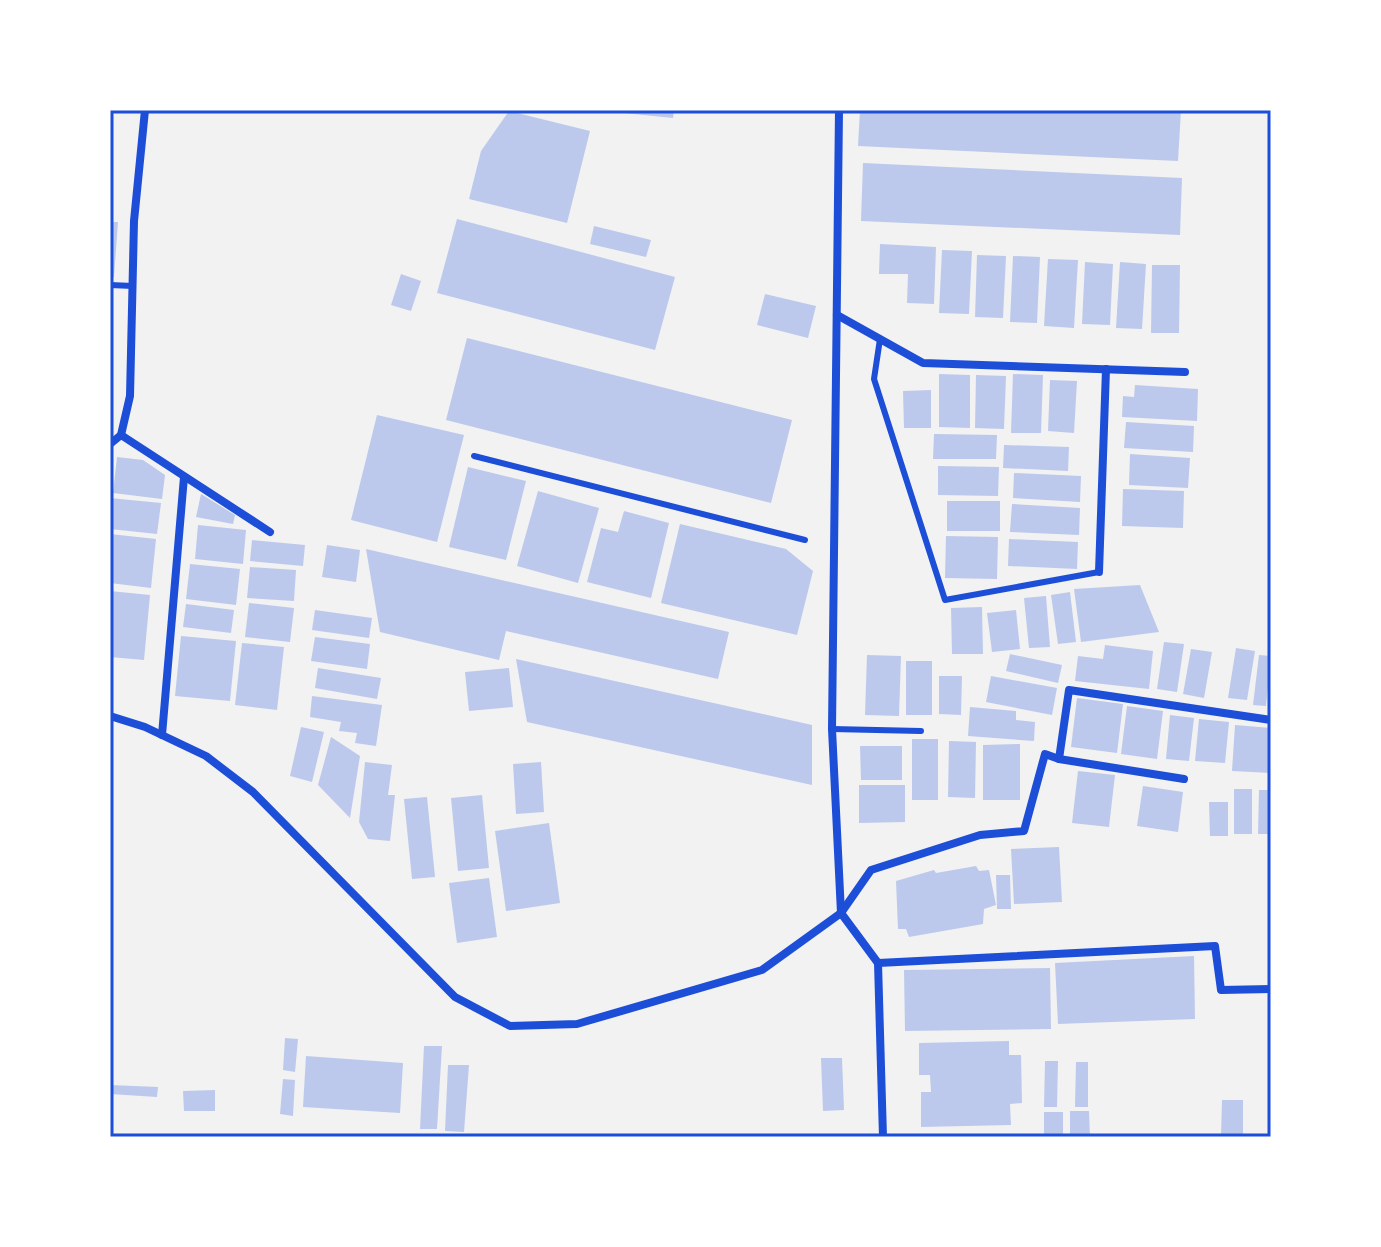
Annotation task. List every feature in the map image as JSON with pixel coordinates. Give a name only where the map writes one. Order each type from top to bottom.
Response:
[{"type":"street","points":[[110,444],[121,435],[130,396],[134,221],[145,110]]},
{"type":"street","points":[[839,110],[832,729],[841,913],[878,963],[883,1137]]},
{"type":"street","points":[[837,315],[923,363],[1185,372]]},
{"type":"street","points":[[1099,572],[1106,369]]},
{"type":"street","points":[[121,435],[270,532]]},
{"type":"street","points":[[162,735],[184,477]]},
{"type":"street","points":[[1059,759],[1069,690],[1271,720]]},
{"type":"street","points":[[110,716],[162,735],[206,756],[253,792],[455,997],[510,1026],[577,1024],[762,970],[841,913],[871,870],[980,835],[1024,831],[1045,754],[1059,759],[1184,779]]},
{"type":"street","points":[[878,963],[1215,946],[1221,990],[1271,989]]},
{"type":"lane","points":[[110,285],[133,286]]},
{"type":"lane","points":[[880,339],[874,379],[945,600],[1099,572]]},
{"type":"lane","points":[[474,456],[805,540]]},
{"type":"lane","points":[[832,729],[921,731]]},
{"type":"building","points":[[615,110],[674,110],[673,118]]},
{"type":"building","points":[[860,110],[1181,110],[1178,161],[858,146]]},
{"type":"building","points":[[509,111],[590,131],[567,223],[469,199],[481,151]]},
{"type":"building","points":[[863,163],[1182,178],[1180,235],[861,221]]},
{"type":"building","points":[[457,219],[675,277],[655,350],[437,293]]},
{"type":"building","points":[[110,222],[118,222],[114,277],[110,276]]},
{"type":"building","points":[[594,226],[651,240],[646,257],[590,244]]},
{"type":"building","points":[[880,244],[936,247],[934,304],[907,303],[908,274],[879,274]]},
{"type":"building","points":[[942,250],[972,251],[969,314],[939,313]]},
{"type":"building","points":[[977,255],[1006,256],[1003,318],[975,317]]},
{"type":"building","points":[[1013,256],[1040,257],[1037,323],[1010,322]]},
{"type":"building","points":[[1048,259],[1078,260],[1074,328],[1044,326]]},
{"type":"building","points":[[1085,262],[1113,264],[1110,325],[1082,324]]},
{"type":"building","points":[[1120,262],[1146,264],[1142,329],[1116,328]]},
{"type":"building","points":[[1152,265],[1180,265],[1179,333],[1151,333]]},
{"type":"building","points":[[401,274],[421,281],[411,311],[391,305]]},
{"type":"building","points":[[765,294],[816,306],[808,338],[757,325]]},
{"type":"building","points":[[467,338],[792,420],[771,503],[446,420]]},
{"type":"building","points":[[939,374],[970,375],[970,428],[939,427]]},
{"type":"building","points":[[1013,374],[1043,375],[1041,433],[1011,433]]},
{"type":"building","points":[[976,375],[1006,376],[1004,429],[975,428]]},
{"type":"building","points":[[1050,380],[1077,381],[1074,433],[1048,431]]},
{"type":"building","points":[[1135,385],[1198,389],[1197,421],[1122,417],[1123,396],[1134,397]]},
{"type":"building","points":[[931,390],[931,428],[904,428],[903,391]]},
{"type":"building","points":[[377,415],[464,435],[437,542],[351,520]]},
{"type":"building","points":[[1126,422],[1194,426],[1193,452],[1124,448]]},
{"type":"building","points":[[934,434],[997,435],[996,459],[933,459]]},
{"type":"building","points":[[1004,445],[1069,447],[1068,471],[1003,468]]},
{"type":"building","points":[[1130,454],[1190,458],[1188,488],[1129,485]]},
{"type":"building","points":[[117,457],[143,460],[165,475],[162,499],[113,493]]},
{"type":"building","points":[[938,466],[999,467],[998,496],[938,495]]},
{"type":"building","points":[[468,467],[526,481],[506,560],[449,547]]},
{"type":"building","points":[[1014,473],[1081,476],[1080,502],[1013,498]]},
{"type":"building","points":[[1123,489],[1184,491],[1183,528],[1122,526]]},
{"type":"building","points":[[538,491],[599,508],[578,583],[517,566]]},
{"type":"building","points":[[201,494],[235,515],[233,524],[196,517]]},
{"type":"building","points":[[110,498],[161,503],[157,534],[110,529]]},
{"type":"building","points":[[947,501],[1000,501],[1000,531],[947,531]]},
{"type":"building","points":[[1012,504],[1080,508],[1079,535],[1010,532]]},
{"type":"building","points":[[624,511],[669,523],[651,598],[587,582],[601,528],[618,532]]},
{"type":"building","points":[[680,524],[786,549],[813,571],[797,635],[661,603]]},
{"type":"building","points":[[198,525],[246,530],[243,564],[195,559]]},
{"type":"building","points":[[110,534],[156,539],[151,588],[110,583]]},
{"type":"building","points":[[946,536],[998,537],[997,579],[945,578]]},
{"type":"building","points":[[1009,539],[1078,542],[1077,569],[1008,566]]},
{"type":"building","points":[[252,540],[305,545],[303,566],[250,561]]},
{"type":"building","points":[[327,545],[360,550],[356,582],[322,577]]},
{"type":"building","points":[[366,549],[729,632],[718,679],[506,631],[499,660],[380,632]]},
{"type":"building","points":[[190,564],[240,569],[236,605],[186,599]]},
{"type":"building","points":[[250,567],[296,570],[294,601],[247,598]]},
{"type":"building","points":[[1140,585],[1159,632],[1081,642],[1074,589]]},
{"type":"building","points":[[110,591],[150,595],[144,660],[110,657]]},
{"type":"building","points":[[1070,592],[1076,642],[1058,644],[1051,595]]},
{"type":"building","points":[[1046,596],[1050,647],[1029,648],[1024,598]]},
{"type":"building","points":[[249,603],[294,608],[290,642],[245,637]]},
{"type":"building","points":[[186,604],[234,610],[231,633],[183,627]]},
{"type":"building","points":[[982,607],[983,654],[952,654],[951,608]]},
{"type":"building","points":[[315,610],[372,618],[369,638],[312,630]]},
{"type":"building","points":[[1016,610],[1020,649],[992,652],[987,613]]},
{"type":"building","points":[[181,636],[236,641],[230,701],[175,696]]},
{"type":"building","points":[[315,637],[370,644],[367,669],[311,661]]},
{"type":"building","points":[[1164,642],[1184,644],[1177,692],[1157,689]]},
{"type":"building","points":[[242,643],[284,647],[277,710],[235,705]]},
{"type":"building","points":[[1105,645],[1153,651],[1149,689],[1075,681],[1078,656],[1103,659]]},
{"type":"building","points":[[1236,648],[1255,651],[1247,700],[1228,698]]},
{"type":"building","points":[[1191,649],[1212,652],[1204,698],[1183,694]]},
{"type":"building","points":[[1010,654],[1062,665],[1058,683],[1006,671]]},
{"type":"building","points":[[867,655],[901,656],[899,716],[865,715]]},
{"type":"building","points":[[1259,655],[1271,656],[1266,706],[1253,705]]},
{"type":"building","points":[[516,659],[812,725],[812,785],[527,722]]},
{"type":"building","points":[[906,661],[932,661],[932,715],[906,715]]},
{"type":"building","points":[[318,668],[381,678],[377,699],[315,688]]},
{"type":"building","points":[[509,668],[513,707],[469,711],[465,672]]},
{"type":"building","points":[[939,676],[962,676],[961,715],[939,714]]},
{"type":"building","points":[[991,676],[1057,688],[1052,715],[986,702]]},
{"type":"building","points":[[312,696],[382,705],[376,746],[355,743],[357,733],[339,731],[341,722],[310,717]]},
{"type":"building","points":[[1077,698],[1123,704],[1117,753],[1071,747]]},
{"type":"building","points":[[1127,706],[1163,711],[1157,759],[1121,754]]},
{"type":"building","points":[[970,707],[1016,711],[1016,720],[1035,722],[1034,741],[968,736]]},
{"type":"building","points":[[1170,715],[1194,718],[1189,761],[1166,759]]},
{"type":"building","points":[[1199,719],[1229,722],[1225,763],[1195,761]]},
{"type":"building","points":[[1235,725],[1271,728],[1271,773],[1232,771]]},
{"type":"building","points":[[301,727],[324,732],[312,782],[290,776]]},
{"type":"building","points":[[331,737],[360,756],[350,818],[318,785]]},
{"type":"building","points":[[912,739],[938,739],[938,800],[912,800]]},
{"type":"building","points":[[949,741],[976,742],[975,798],[948,797]]},
{"type":"building","points":[[1020,744],[1020,800],[983,800],[983,745]]},
{"type":"building","points":[[860,746],[902,746],[902,780],[861,780]]},
{"type":"building","points":[[365,762],[392,765],[388,795],[395,795],[390,841],[368,839],[359,822]]},
{"type":"building","points":[[541,762],[544,812],[516,814],[513,764]]},
{"type":"building","points":[[1078,771],[1115,775],[1109,827],[1072,823]]},
{"type":"building","points":[[859,785],[905,785],[905,822],[859,823]]},
{"type":"building","points":[[1143,786],[1183,792],[1178,832],[1137,826]]},
{"type":"building","points":[[1234,789],[1252,789],[1252,834],[1234,834]]},
{"type":"building","points":[[1259,790],[1271,790],[1271,834],[1258,834]]},
{"type":"building","points":[[482,795],[489,868],[458,871],[451,798]]},
{"type":"building","points":[[427,797],[435,877],[412,879],[404,799]]},
{"type":"building","points":[[1209,802],[1228,802],[1228,836],[1210,836]]},
{"type":"building","points":[[549,823],[560,903],[506,911],[495,831]]},
{"type":"building","points":[[1059,847],[1062,902],[1014,904],[1011,849]]},
{"type":"building","points":[[976,866],[979,871],[989,870],[996,905],[984,909],[983,924],[909,937],[906,929],[898,929],[896,881],[934,870],[936,873]]},
{"type":"building","points":[[996,875],[1010,875],[1011,909],[997,909]]},
{"type":"building","points":[[489,878],[497,937],[457,943],[449,883]]},
{"type":"building","points":[[1194,956],[1195,1019],[1058,1024],[1055,963]]},
{"type":"building","points":[[1050,968],[1051,1029],[905,1031],[904,970]]},
{"type":"building","points":[[285,1038],[298,1039],[295,1072],[283,1070]]},
{"type":"building","points":[[1009,1041],[1009,1055],[1021,1055],[1022,1103],[1010,1104],[1011,1125],[921,1127],[921,1092],[931,1092],[930,1075],[919,1075],[919,1043]]},
{"type":"building","points":[[424,1046],[442,1046],[437,1129],[420,1129]]},
{"type":"building","points":[[306,1056],[403,1063],[400,1113],[303,1107]]},
{"type":"building","points":[[821,1058],[842,1058],[844,1110],[823,1111]]},
{"type":"building","points":[[1045,1061],[1058,1061],[1057,1107],[1044,1107]]},
{"type":"building","points":[[1076,1062],[1088,1062],[1088,1107],[1075,1107]]},
{"type":"building","points":[[448,1065],[469,1065],[464,1132],[445,1131]]},
{"type":"building","points":[[283,1079],[295,1080],[293,1116],[280,1114]]},
{"type":"building","points":[[110,1085],[158,1087],[157,1097],[110,1094]]},
{"type":"building","points":[[215,1090],[215,1111],[184,1111],[183,1091]]},
{"type":"building","points":[[1222,1100],[1243,1100],[1243,1137],[1221,1137]]},
{"type":"building","points":[[1070,1111],[1089,1111],[1090,1137],[1070,1137]]},
{"type":"building","points":[[1044,1112],[1063,1112],[1063,1137],[1044,1137]]}]
